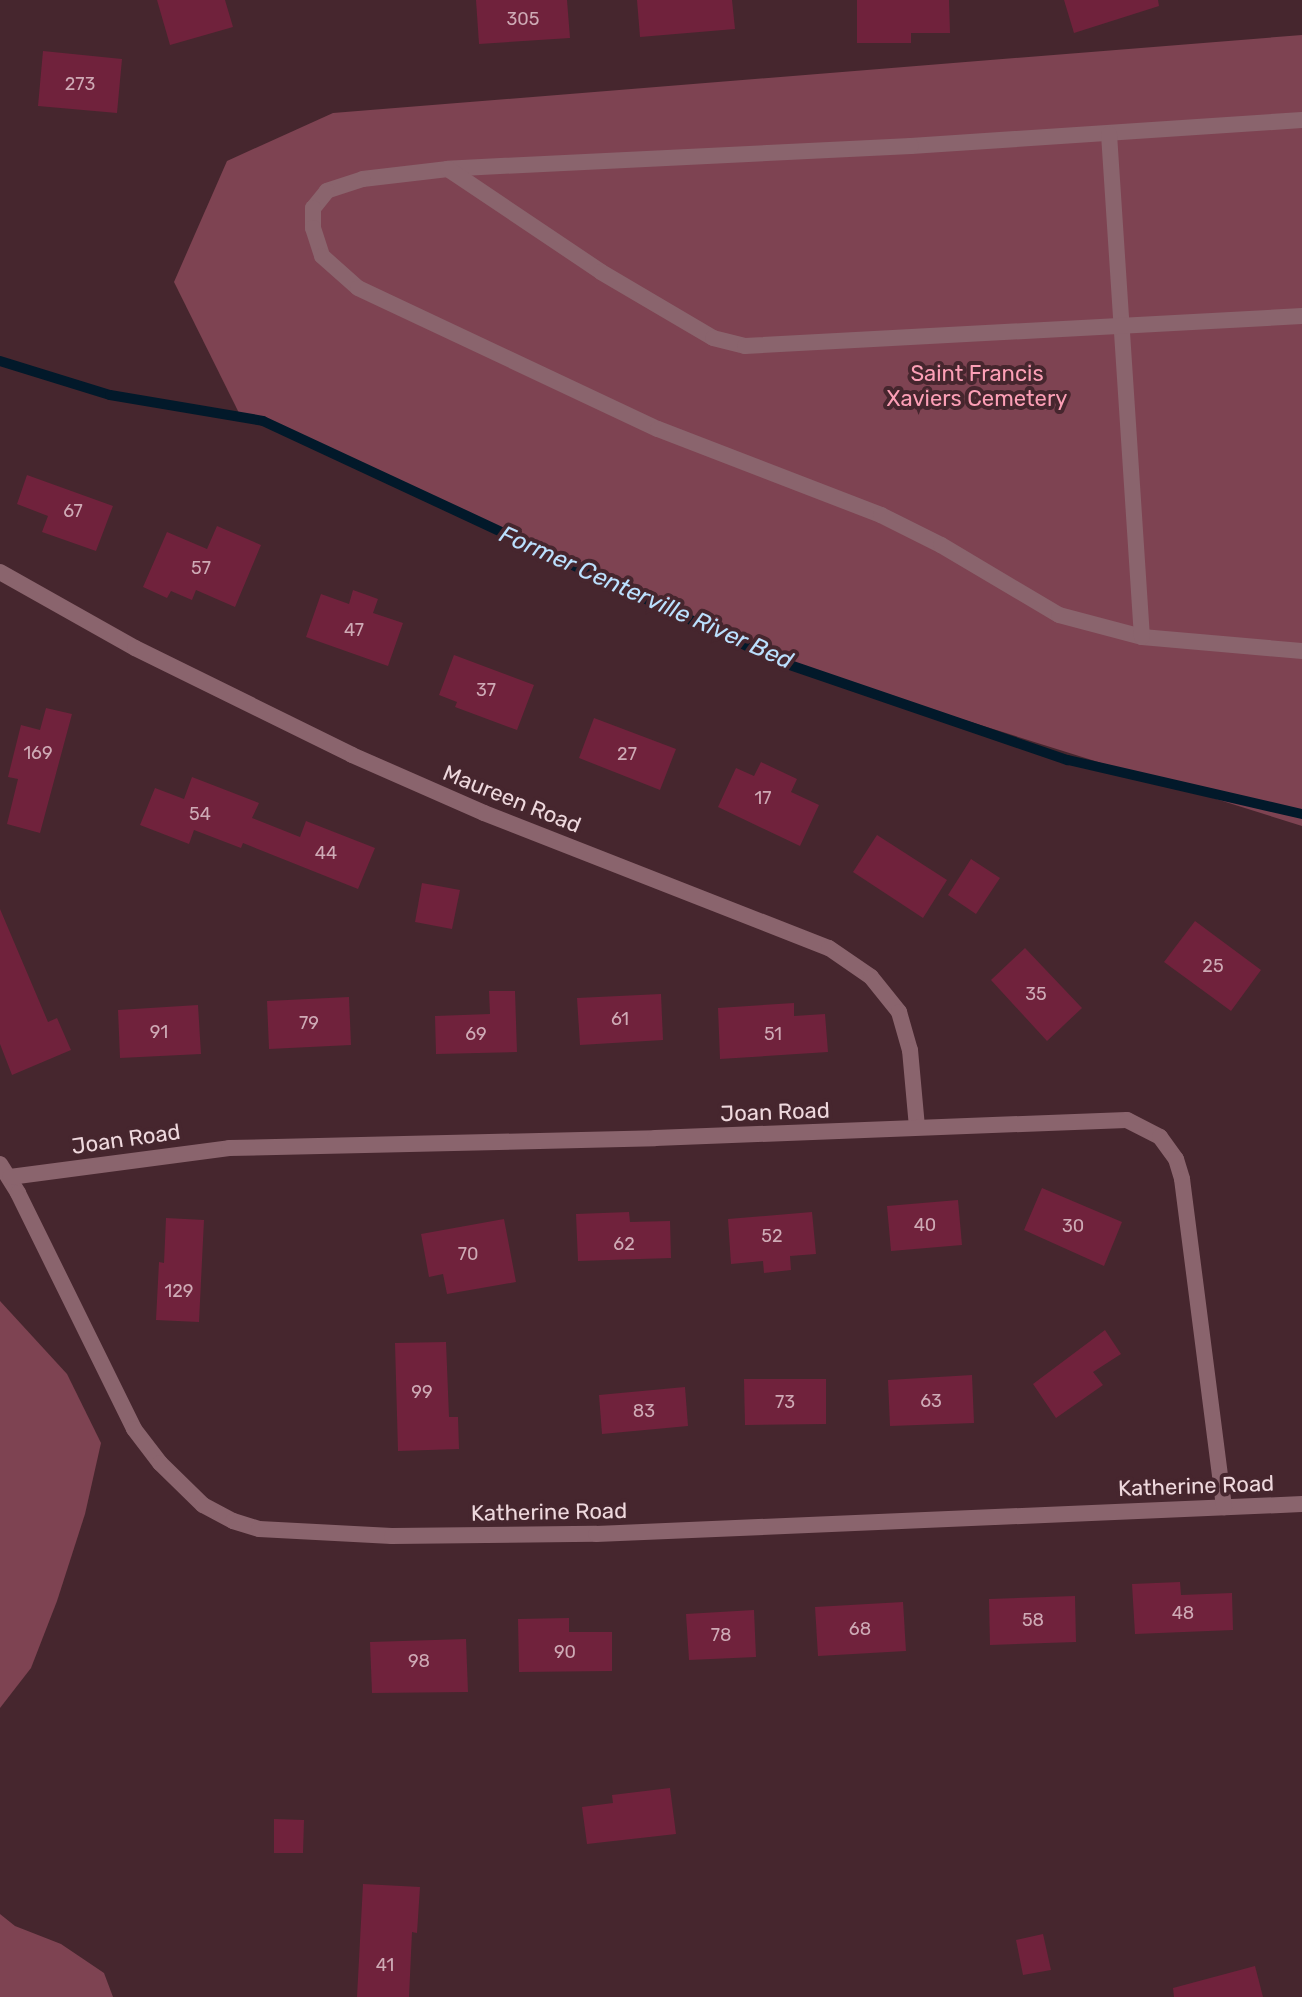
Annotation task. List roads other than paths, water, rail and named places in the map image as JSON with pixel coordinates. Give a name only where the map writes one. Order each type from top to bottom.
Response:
[{"type":"street","points":[[1302,120],[1109,134],[448,169],[363,179],[327,191],[313,208],[313,228],[322,256],[358,288],[658,429],[881,515],[941,545],[1059,615],[1142,637],[1302,651]]},
{"type":"street","points":[[1109,134],[1142,637]]},
{"type":"street","points":[[448,169],[601,272],[713,338],[734,344],[798,345],[1302,316]]},
{"type":"street","name":"Maureen Road","points":[[0,572],[135,648],[352,755],[484,813],[829,948],[871,977],[899,1012],[910,1050],[917,1127]]},
{"type":"street","name":"Joan Road","points":[[5,1170],[229,1148],[671,1138],[1110,1119],[1144,1126],[1160,1137],[1176,1159],[1188,1205],[1224,1507]]},
{"type":"street","name":"Katherine Road","points":[[5,1170],[134,1429],[180,1486],[203,1505],[233,1521],[259,1529],[392,1536],[596,1534],[1302,1504]]},
{"type":"waterway","name":"Former Centerville River Bed","points":[[0,361],[110,395],[263,421],[781,662],[1068,760],[1302,814]]},
{"type":"park label","name":"Saint Francis Xaviers Cemetery","points":[[977,386]]}]
